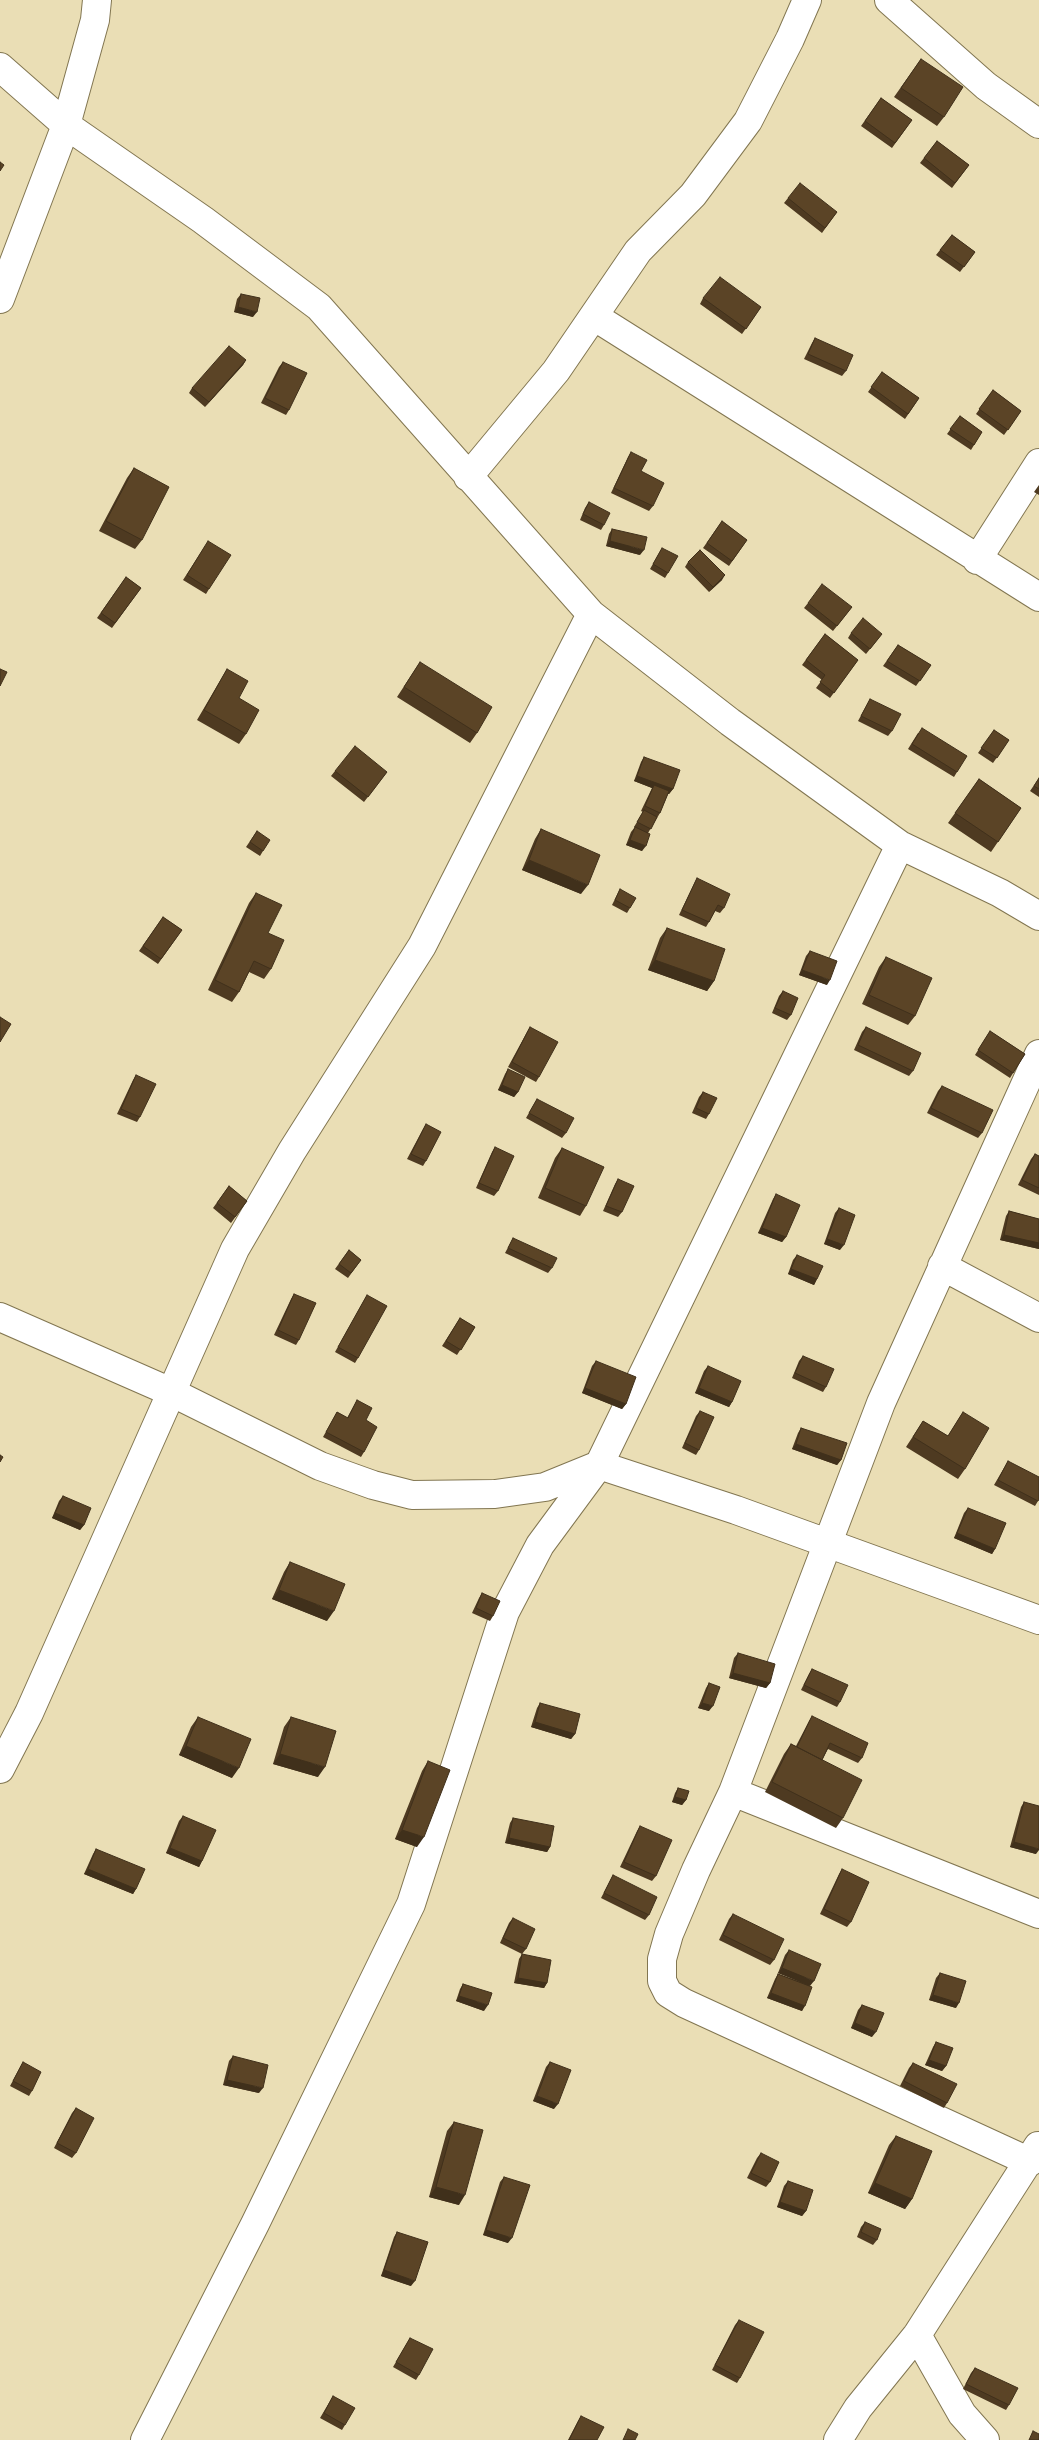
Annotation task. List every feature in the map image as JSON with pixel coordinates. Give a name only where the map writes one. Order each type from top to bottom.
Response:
[{"type":"street","points":[[0,299],[66,125],[95,20],[97,0]]},
{"type":"street","points":[[468,477],[550,378],[595,317],[638,251],[693,195],[748,121],[790,39],[807,0]]},
{"type":"street","points":[[889,0],[986,86],[1039,124]]},
{"type":"street","points":[[0,67],[66,125],[203,220],[319,307],[591,614],[730,722],[900,844],[1000,892],[1039,916]]},
{"type":"street","points":[[595,317],[818,456],[977,560],[1039,597]]},
{"type":"street","points":[[977,560],[1039,463]]},
{"type":"street","points":[[0,1769],[28,1713],[235,1249],[292,1151],[422,946],[591,614]]},
{"type":"street","points":[[145,2440],[255,2224],[412,1904],[505,1612],[540,1545],[599,1465],[900,844]]},
{"type":"street","points":[[838,2440],[858,2408],[917,2335],[1034,2153],[684,2003],[668,1993],[662,1981],[662,1960],[669,1934],[733,1792],[880,1403],[1039,1054]]},
{"type":"street","points":[[942,1266],[1039,1318]]},
{"type":"street","points":[[0,1317],[171,1392],[320,1466],[412,1495],[495,1494],[545,1487],[599,1465],[736,1510],[1039,1620]]},
{"type":"street","points":[[733,1792],[1039,1914]]},
{"type":"street","points":[[917,2335],[962,2414],[985,2440]]},
{"type":"building","points":[[921,59],[963,87],[944,117],[901,88]]},
{"type":"building","points":[[881,98],[912,120],[895,143],[865,121]]},
{"type":"building","points":[[937,141],[969,165],[955,183],[924,158]]},
{"type":"building","points":[[0,162],[4,165],[0,171]]},
{"type":"building","points":[[800,183],[837,212],[825,228],[788,198]]},
{"type":"building","points":[[952,235],[975,252],[964,267],[940,250]]},
{"type":"building","points":[[720,277],[761,307],[746,329],[703,298]]},
{"type":"building","points":[[241,294],[260,298],[257,312],[238,307]]},
{"type":"building","points":[[815,338],[853,355],[846,371],[808,354]]},
{"type":"building","points":[[229,346],[246,360],[209,402],[192,388]]},
{"type":"building","points":[[283,362],[307,373],[289,410],[265,398]]},
{"type":"building","points":[[882,372],[919,398],[908,414],[871,387]]},
{"type":"building","points":[[993,390],[1021,411],[1008,430],[979,409]]},
{"type":"building","points":[[960,416],[982,432],[974,445],[950,429]]},
{"type":"building","points":[[631,452],[647,460],[641,471],[664,483],[653,506],[614,488]]},
{"type":"building","points":[[134,468],[169,487],[142,540],[106,521]]},
{"type":"building","points":[[589,502],[610,513],[604,525],[583,514]]},
{"type":"building","points":[[722,521],[747,540],[732,561],[707,543]]},
{"type":"building","points":[[612,529],[647,537],[644,550],[610,541]]},
{"type":"building","points":[[208,541],[231,555],[209,589],[187,575]]},
{"type":"building","points":[[662,548],[678,556],[668,573],[653,564]]},
{"type":"building","points":[[700,550],[725,575],[713,587],[688,562]]},
{"type":"building","points":[[126,577],[141,588],[115,623],[101,613]]},
{"type":"building","points":[[822,584],[852,607],[837,626],[808,603]]},
{"type":"building","points":[[863,618],[882,634],[870,649],[851,633]]},
{"type":"building","points":[[825,634],[858,660],[834,693],[820,682],[825,675],[806,660]]},
{"type":"building","points":[[898,645],[931,665],[920,681],[887,661]]},
{"type":"building","points":[[420,662],[492,707],[477,733],[404,687]]},
{"type":"building","points":[[0,669],[7,672],[0,686]]},
{"type":"building","points":[[227,669],[248,681],[239,698],[259,710],[246,734],[204,710]]},
{"type":"building","points":[[870,699],[901,714],[892,731],[861,716]]},
{"type":"building","points":[[922,728],[967,756],[957,772],[912,744]]},
{"type":"building","points":[[994,730],[1009,740],[997,758],[981,748]]},
{"type":"building","points":[[355,746],[387,772],[368,797],[335,771]]},
{"type":"building","points":[[644,757],[680,770],[673,789],[637,776]]},
{"type":"building","points":[[1039,778],[1039,789],[1034,786]]},
{"type":"building","points":[[979,779],[1021,808],[998,842],[955,813]]},
{"type":"building","points":[[654,785],[669,791],[660,813],[645,806]]},
{"type":"building","points":[[644,810],[657,817],[651,829],[637,822]]},
{"type":"building","points":[[635,827],[650,834],[646,846],[630,840]]},
{"type":"building","points":[[541,829],[600,855],[588,885],[529,860]]},
{"type":"building","points":[[257,831],[270,840],[263,851],[250,842]]},
{"type":"building","points":[[697,878],[730,894],[724,908],[718,905],[709,922],[682,910]]},
{"type":"building","points":[[620,889],[636,898],[630,908],[615,900]]},
{"type":"building","points":[[256,893],[282,905],[268,933],[284,940],[271,969],[254,961],[239,992],[215,980]]},
{"type":"building","points":[[163,917],[182,930],[161,959],[143,946]]},
{"type":"building","points":[[667,928],[725,949],[714,981],[655,960]]},
{"type":"building","points":[[810,951],[837,961],[830,980],[802,970]]},
{"type":"building","points":[[886,957],[932,978],[915,1016],[869,995]]},
{"type":"building","points":[[783,991],[798,998],[791,1015],[775,1008]]},
{"type":"building","points":[[0,1017],[11,1024],[0,1042]]},
{"type":"building","points":[[530,1027],[558,1042],[539,1077],[512,1062]]},
{"type":"building","points":[[866,1027],[921,1053],[913,1071],[858,1045]]},
{"type":"building","points":[[990,1031],[1025,1054],[1013,1073],[978,1050]]},
{"type":"building","points":[[508,1069],[525,1077],[518,1092],[502,1085]]},
{"type":"building","points":[[136,1075],[156,1084],[140,1117],[121,1109]]},
{"type":"building","points":[[942,1086],[993,1110],[982,1133],[931,1108]]},
{"type":"building","points":[[703,1092],[717,1098],[709,1114],[696,1108]]},
{"type":"building","points":[[537,1099],[574,1118],[566,1133],[529,1113]]},
{"type":"building","points":[[426,1124],[441,1132],[426,1161],[411,1154]]},
{"type":"building","points":[[495,1147],[514,1156],[498,1191],[479,1183]]},
{"type":"building","points":[[562,1148],[604,1167],[586,1206],[545,1188]]},
{"type":"building","points":[[1035,1154],[1039,1156],[1039,1188],[1022,1180]]},
{"type":"building","points":[[618,1179],[634,1186],[622,1212],[606,1206]]},
{"type":"building","points":[[229,1186],[247,1201],[235,1217],[217,1203]]},
{"type":"building","points":[[776,1194],[800,1205],[786,1237],[762,1228]]},
{"type":"building","points":[[839,1208],[855,1215],[844,1245],[827,1239]]},
{"type":"building","points":[[1009,1211],[1039,1219],[1039,1243],[1004,1235]]},
{"type":"building","points":[[513,1238],[557,1258],[552,1268],[508,1248]]},
{"type":"building","points":[[349,1250],[361,1260],[351,1273],[339,1264]]},
{"type":"building","points":[[797,1255],[823,1266],[817,1279],[791,1269]]},
{"type":"building","points":[[294,1294],[316,1303],[299,1340],[278,1330]]},
{"type":"building","points":[[367,1295],[387,1306],[358,1358],[338,1347]]},
{"type":"building","points":[[460,1318],[475,1327],[461,1350],[446,1341]]},
{"type":"building","points":[[803,1356],[834,1369],[826,1387],[795,1373]]},
{"type":"building","points":[[596,1361],[636,1377],[626,1404],[585,1388]]},
{"type":"building","points":[[708,1366],[741,1381],[732,1402],[699,1388]]},
{"type":"building","points":[[357,1400],[372,1408],[366,1420],[377,1427],[364,1452],[326,1432],[337,1412],[348,1418]]},
{"type":"building","points":[[700,1411],[714,1417],[699,1450],[685,1443]]},
{"type":"building","points":[[963,1412],[989,1428],[965,1469],[913,1437],[923,1421],[948,1436]]},
{"type":"building","points":[[801,1428],[847,1443],[841,1460],[796,1444]]},
{"type":"building","points":[[1008,1461],[1039,1477],[1038,1501],[998,1480]]},
{"type":"building","points":[[63,1496],[91,1508],[84,1525],[55,1513]]},
{"type":"building","points":[[968,1508],[1006,1523],[995,1549],[957,1533]]},
{"type":"building","points":[[290,1562],[345,1584],[334,1611],[279,1590]]},
{"type":"building","points":[[482,1593],[500,1601],[493,1616],[476,1608]]},
{"type":"building","points":[[738,1653],[775,1664],[770,1683],[733,1673]]},
{"type":"building","points":[[812,1669],[848,1685],[840,1702],[804,1685]]},
{"type":"building","points":[[709,1683],[720,1687],[713,1706],[702,1703]]},
{"type":"building","points":[[540,1703],[580,1714],[575,1734],[535,1722]]},
{"type":"building","points":[[812,1716],[868,1743],[862,1758],[830,1743],[822,1760],[797,1747]]},
{"type":"building","points":[[198,1717],[251,1739],[239,1768],[186,1746]]},
{"type":"building","points":[[291,1717],[336,1731],[325,1767],[280,1754]]},
{"type":"building","points":[[791,1744],[862,1780],[843,1818],[772,1782]]},
{"type":"building","points":[[428,1761],[450,1770],[424,1837],[402,1830]]},
{"type":"building","points":[[678,1788],[689,1791],[686,1800],[675,1797]]},
{"type":"building","points":[[1024,1802],[1039,1806],[1039,1849],[1014,1842]]},
{"type":"building","points":[[183,1816],[216,1830],[202,1861],[170,1848]]},
{"type":"building","points":[[513,1818],[554,1826],[550,1847],[509,1838]]},
{"type":"building","points":[[640,1826],[672,1840],[656,1876],[624,1862]]},
{"type":"building","points":[[96,1849],[145,1869],[136,1889],[88,1869]]},
{"type":"building","points":[[842,1869],[869,1882],[851,1922],[824,1909]]},
{"type":"building","points":[[613,1875],[657,1897],[649,1915],[604,1893]]},
{"type":"building","points":[[733,1914],[784,1939],[774,1960],[723,1935]]},
{"type":"building","points":[[513,1918],[535,1929],[526,1949],[503,1938]]},
{"type":"building","points":[[789,1950],[821,1964],[814,1981],[782,1968]]},
{"type":"building","points":[[522,1954],[551,1960],[547,1983],[518,1978]]},
{"type":"building","points":[[940,1973],[966,1981],[959,2003],[933,1995]]},
{"type":"building","points":[[778,1974],[812,1987],[805,2006],[771,1993]]},
{"type":"building","points":[[463,1984],[492,1993],[488,2005],[459,1996]]},
{"type":"building","points":[[862,2005],[884,2013],[876,2032],[855,2023]]},
{"type":"building","points":[[936,2042],[953,2048],[946,2066],[929,2060]]},
{"type":"building","points":[[233,2056],[268,2065],[263,2088],[227,2080]]},
{"type":"building","points":[[23,2062],[41,2072],[32,2091],[13,2081]]},
{"type":"building","points":[[550,2062],[571,2070],[558,2104],[537,2096]]},
{"type":"building","points":[[913,2063],[957,2084],[947,2103],[904,2081]]},
{"type":"building","points":[[76,2108],[94,2118],[76,2153],[57,2143]]},
{"type":"building","points":[[454,2122],[483,2130],[465,2195],[436,2187]]},
{"type":"building","points":[[896,2136],[932,2151],[912,2199],[875,2183]]},
{"type":"building","points":[[761,2153],[779,2162],[770,2182],[751,2173]]},
{"type":"building","points":[[504,2177],[530,2185],[512,2238],[486,2230]]},
{"type":"building","points":[[788,2181],[813,2190],[806,2211],[780,2202]]},
{"type":"building","points":[[865,2222],[881,2229],[877,2240],[861,2232]]},
{"type":"building","points":[[397,2232],[428,2242],[415,2281],[384,2270]]},
{"type":"building","points":[[739,2320],[764,2332],[740,2378],[715,2365]]},
{"type":"building","points":[[410,2338],[433,2349],[419,2375],[396,2362]]},
{"type":"building","points":[[975,2368],[1018,2388],[1009,2405],[966,2384]]},
{"type":"building","points":[[333,2396],[355,2408],[345,2425],[324,2413]]},
{"type":"building","points":[[581,2416],[604,2427],[597,2440],[569,2440]]},
{"type":"building","points":[[628,2429],[638,2434],[635,2440],[623,2440]]},
{"type":"building","points":[[1033,2431],[1039,2434],[1039,2440],[1029,2440]]}]
